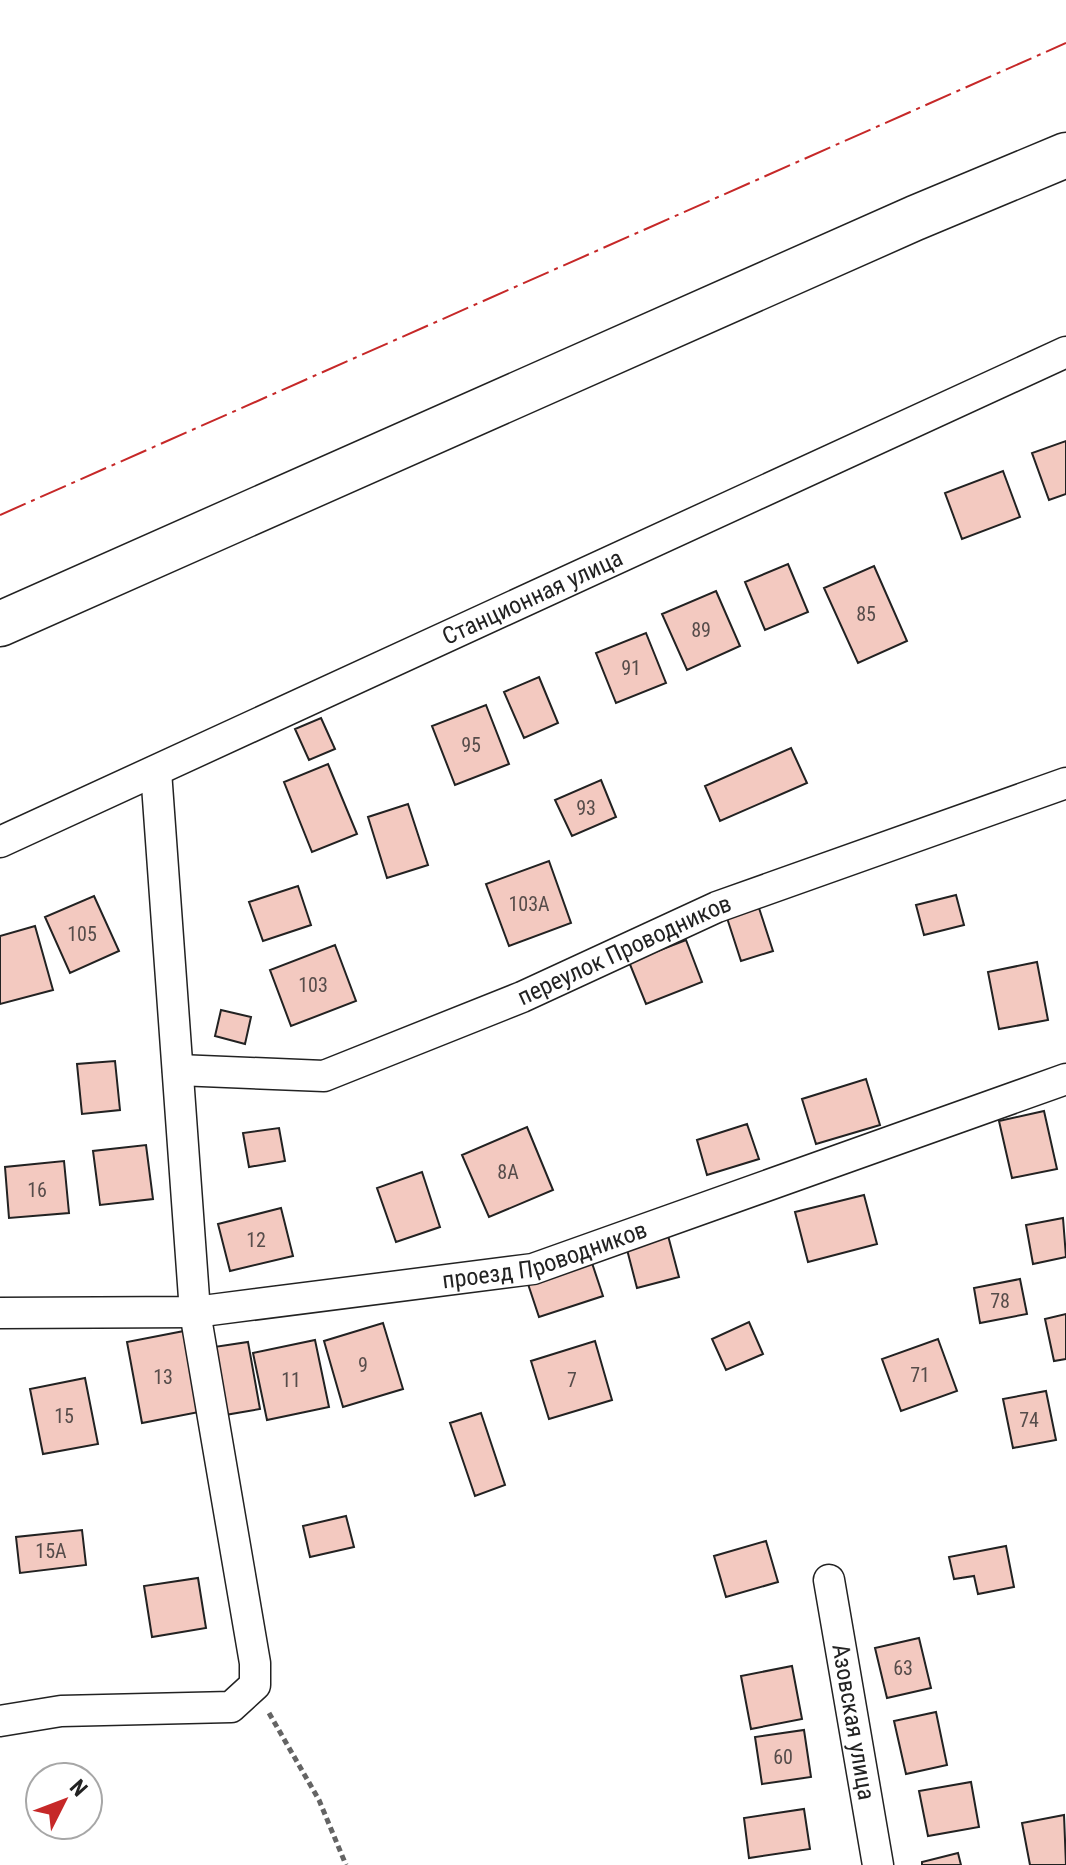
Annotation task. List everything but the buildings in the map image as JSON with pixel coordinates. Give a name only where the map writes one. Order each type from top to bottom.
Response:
[{"type":"main road","points":[[0,624],[901,224],[1066,155]]},
{"type":"street","name":"Станционная улица","points":[[0,842],[1066,352]]},
{"type":"street","points":[[0,1721],[61,1711],[231,1707],[255,1685],[255,1663],[195,1312],[156,771]]},
{"type":"street","name":"переулок Проводников","points":[[178,1070],[324,1076],[522,997],[717,907],[1066,783]]},
{"type":"street","name":"проезд Проводников","points":[[0,1313],[195,1312],[533,1269],[1066,1079]]},
{"type":"street","name":"Азовская улица","points":[[829,1580],[878,1865]]},
{"type":"path","points":[[270,1715],[319,1800],[346,1865]]},
{"type":"power","points":[[0,515],[1066,43]]}]
